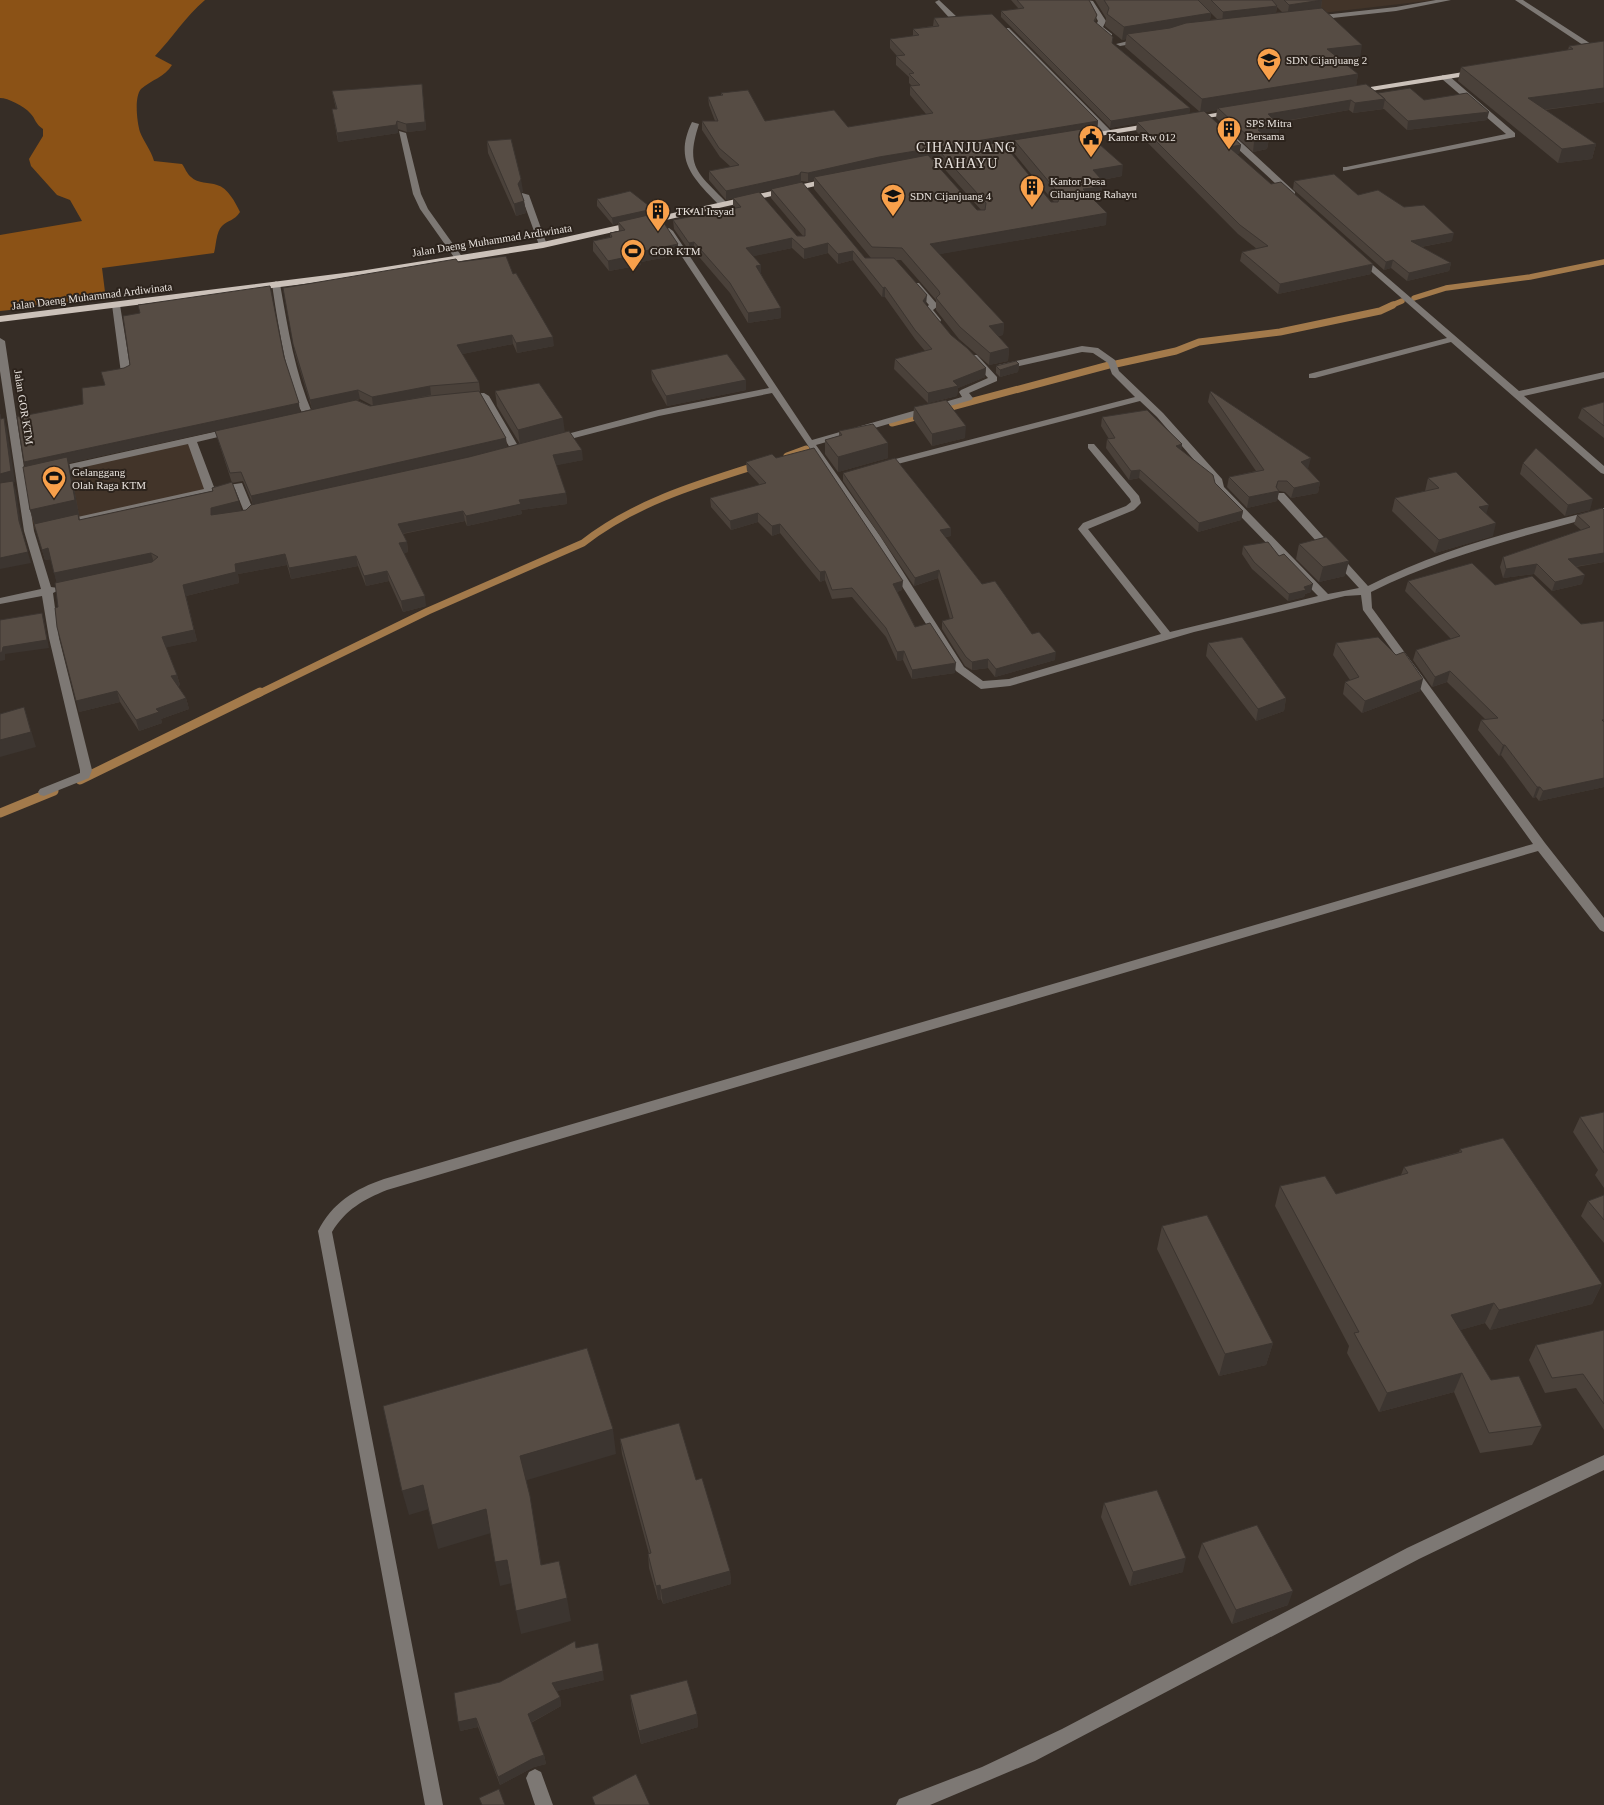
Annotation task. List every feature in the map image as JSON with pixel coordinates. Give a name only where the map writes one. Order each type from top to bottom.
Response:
[{"type":"main road","points":[[1589,53],[1601,50]]},
{"type":"main road","points":[[1347,93],[1484,70]]},
{"type":"main road","points":[[1180,120],[1244,110]]},
{"type":"main road","points":[[1061,140],[1162,124]]},
{"type":"main road","points":[[977,154],[1042,143]]},
{"type":"main road","points":[[904,166],[968,155]]},
{"type":"main road","name":"Jalan Daeng Muhammad Ardiwinata","points":[[0,319],[360,274],[543,245],[723,204],[807,189],[839,178]]},
{"type":"street","points":[[1309,18],[1396,9],[1448,0]]},
{"type":"street","points":[[1518,0],[1601,50]]},
{"type":"street","points":[[1090,1],[1102,22],[1099,27],[1120,44]]},
{"type":"street","points":[[939,2],[956,20],[974,20]]},
{"type":"street","points":[[999,23],[1051,73],[1108,133]]},
{"type":"street","points":[[1123,53],[1116,46],[1150,38]]},
{"type":"street","points":[[1346,169],[1512,135],[1446,77]]},
{"type":"street","points":[[1190,111],[1202,117],[1297,199]]},
{"type":"street","points":[[695,124],[688,148],[689,160],[697,174],[723,204]]},
{"type":"street","points":[[402,133],[417,194],[424,209],[459,258]]},
{"type":"street","points":[[1004,149],[1010,157]]},
{"type":"street","points":[[930,161],[937,168]]},
{"type":"street","points":[[525,195],[543,245]]},
{"type":"street","points":[[661,219],[810,444],[840,477],[875,536],[960,669],[981,685],[1010,682],[1168,636],[1326,598],[1366,591],[1394,575],[1604,510]]},
{"type":"street","points":[[1355,253],[1604,471]]},
{"type":"street","points":[[908,277],[934,306],[928,309],[944,328]]},
{"type":"street","points":[[276,284],[288,354],[299,393],[308,415]]},
{"type":"street","points":[[116,305],[126,373]]},
{"type":"street","points":[[1312,376],[1452,339]]},
{"type":"street","name":"Jalan GOR KTM","points":[[0,341],[20,483],[39,529],[54,638],[86,770],[85,775],[44,792]]},
{"type":"street","points":[[987,370],[1082,349],[1095,350],[1112,362],[1116,372],[1160,415],[1218,480],[1220,488],[1226,495],[1326,598]]},
{"type":"street","points":[[810,444],[968,398],[964,392],[994,379],[966,350]]},
{"type":"street","points":[[1515,395],[1604,375]]},
{"type":"street","points":[[542,443],[658,413],[775,390]]},
{"type":"street","points":[[455,398],[484,396],[515,451]]},
{"type":"street","points":[[872,468],[938,448],[1141,398]]},
{"type":"street","points":[[20,483],[246,428]]},
{"type":"street","points":[[191,440],[210,491]]},
{"type":"street","points":[[1091,446],[1134,498],[1136,503],[1130,508],[1087,525],[1083,529],[1084,533],[1168,636]]},
{"type":"street","points":[[39,529],[238,485],[253,512],[236,519]]},
{"type":"street","points":[[1280,495],[1361,582],[1366,591],[1367,608],[1541,846],[1604,927]]},
{"type":"street","points":[[0,600],[66,587]]},
{"type":"street","points":[[434,1805],[325,1231],[338,1208],[360,1194],[384,1185],[1541,846]]},
{"type":"street","points":[[905,1805],[958,1785],[1064,1737],[1372,1573],[1604,1462]]},
{"type":"street","points":[[535,1778],[544,1805]]},
{"type":"shaded area","points":[[0,0],[205,0],[191,13],[155,56],[172,65],[166,73],[141,89],[137,98],[137,110],[140,132],[154,161],[182,164],[188,174],[194,179],[225,189],[236,204],[240,212],[220,229],[214,253],[102,268],[106,300],[0,311],[0,235],[82,221],[70,200],[57,195],[31,166],[29,159],[43,136],[43,129],[24,108],[0,98]]},
{"type":"shaded area","points":[[1271,0],[1435,0],[1287,17]]},
{"type":"shaded area","points":[[190,442],[208,489],[34,529],[27,479]]},
{"type":"building","points":[[1017,0],[1089,0],[1097,15],[1094,21],[1113,37],[1112,43],[1190,108],[1111,121],[1001,11],[1024,8]]},
{"type":"building","points":[[1104,0],[1198,0],[1211,13],[1124,27],[1107,14],[1109,8]]},
{"type":"building","points":[[1211,0],[1272,0],[1277,6],[1223,12]]},
{"type":"building","points":[[1284,0],[1322,0],[1289,5]]},
{"type":"building","points":[[1322,8],[1362,45],[1327,49],[1358,74],[1202,99],[1127,34],[1170,28],[1186,23]]},
{"type":"building","points":[[992,14],[1098,121],[879,157],[808,173],[801,172],[799,175],[726,191],[709,171],[739,165],[719,148],[702,121],[718,121],[708,97],[723,95],[721,93],[748,90],[765,121],[834,110],[848,127],[933,113],[910,86],[920,85],[909,74],[914,73],[896,56],[905,55],[890,39],[919,35],[913,29],[939,26],[934,18]]},
{"type":"building","points":[[1604,41],[1604,88],[1528,98],[1596,144],[1562,149],[1461,67],[1573,49],[1569,46]]},
{"type":"building","points":[[422,84],[425,122],[406,124],[397,121],[396,125],[337,133],[332,109],[337,109],[332,91]]},
{"type":"building","points":[[1366,84],[1385,99],[1355,103],[1351,100],[1268,114],[1280,126],[1258,130],[1269,139],[1254,142],[1218,108]]},
{"type":"building","points":[[1410,88],[1424,100],[1467,93],[1489,112],[1408,121],[1378,93]]},
{"type":"building","points":[[1204,111],[1241,145],[1229,147],[1271,184],[1281,182],[1373,264],[1280,284],[1242,252],[1268,246],[1240,225],[1137,122]]},
{"type":"building","points":[[1082,129],[1123,165],[1093,170],[1102,180],[1097,181],[1102,187],[1083,189],[1107,213],[930,244],[1004,323],[989,326],[1009,348],[990,353],[960,327],[936,298],[940,294],[939,291],[902,248],[872,247],[814,177],[928,155],[977,210],[985,210],[986,203],[940,152],[1002,142],[1051,202],[1058,202],[1060,195],[1014,140]]},
{"type":"building","points":[[511,139],[521,179],[518,184],[524,201],[514,204],[487,141]]},
{"type":"building","points":[[1334,174],[1358,195],[1378,190],[1404,207],[1424,205],[1454,233],[1411,241],[1451,263],[1409,273],[1393,260],[1386,262],[1294,181]]},
{"type":"building","points":[[802,182],[865,258],[894,258],[927,295],[923,301],[951,335],[967,348],[986,368],[953,381],[958,386],[928,393],[895,359],[932,349],[915,330],[885,287],[883,288],[853,251],[838,254],[828,243],[804,249],[792,238],[746,248],[761,265],[756,266],[781,308],[748,313],[730,283],[694,242],[689,243],[673,220],[741,207],[733,198],[759,192],[797,236],[805,236],[805,229],[771,189]]},
{"type":"building","points":[[630,191],[653,209],[612,218],[597,199],[618,194]]},
{"type":"building","points":[[657,213],[678,244],[608,261],[593,241],[612,237],[610,233],[625,230],[618,222]]},
{"type":"building","points":[[506,256],[513,274],[516,273],[553,337],[516,343],[512,335],[457,345],[479,382],[430,386],[372,397],[358,390],[310,400],[293,344],[283,288],[456,259],[458,262]]},
{"type":"building","points":[[270,286],[284,357],[299,403],[24,462],[17,417],[83,404],[82,388],[105,385],[101,372],[124,368],[130,365],[123,316],[140,313],[138,305]]},
{"type":"building","points":[[727,354],[746,380],[666,396],[651,370]]},
{"type":"building","points":[[1016,361],[1019,364],[1000,370],[996,366]]},
{"type":"building","points":[[539,383],[563,418],[518,430],[495,391]]},
{"type":"building","points":[[479,391],[506,438],[251,496],[241,472],[230,473],[215,431],[356,400],[370,406],[430,396]]},
{"type":"building","points":[[1211,391],[1311,458],[1301,462],[1320,482],[1294,488],[1287,481],[1278,481],[1276,487],[1279,491],[1249,497],[1229,477],[1264,470]]},
{"type":"building","points":[[946,400],[966,426],[932,434],[914,407]]},
{"type":"building","points":[[1604,402],[1604,426],[1582,408]]},
{"type":"building","points":[[1147,410],[1182,444],[1176,446],[1213,475],[1215,483],[1243,511],[1199,523],[1140,470],[1131,471],[1107,439],[1115,438],[1102,417]]},
{"type":"building","points":[[0,414],[1,419],[4,418],[11,471],[0,474]]},
{"type":"building","points":[[873,424],[888,443],[838,457],[825,440],[842,435],[839,431]]},
{"type":"building","points":[[569,431],[582,450],[553,455],[566,493],[519,500],[521,504],[466,516],[463,511],[398,524],[407,542],[399,543],[425,596],[401,601],[387,571],[364,576],[356,556],[289,568],[285,554],[235,564],[236,572],[183,585],[194,630],[162,637],[177,675],[171,676],[186,698],[156,709],[159,712],[136,720],[117,691],[76,701],[57,627],[55,608],[58,607],[55,583],[152,562],[158,557],[151,553],[54,573],[48,548],[42,550],[34,524],[78,514],[79,520],[213,491],[212,488],[232,482],[239,501],[211,508],[211,515],[246,510],[251,505],[469,457]]},
{"type":"building","points":[[814,448],[903,581],[893,584],[915,627],[930,623],[956,663],[912,670],[904,651],[897,652],[886,628],[852,588],[832,590],[825,571],[820,572],[780,524],[772,526],[758,513],[730,521],[710,498],[766,483],[746,462],[772,454],[776,458]]},
{"type":"building","points":[[1536,448],[1593,499],[1568,505],[1523,463]]},
{"type":"building","points":[[67,457],[75,500],[30,510],[23,467]]},
{"type":"building","points":[[895,458],[951,528],[940,530],[982,584],[995,581],[1032,634],[1039,632],[1056,652],[996,669],[988,659],[972,662],[966,657],[942,621],[953,618],[939,570],[915,578],[843,473]]},
{"type":"building","points":[[1456,472],[1489,505],[1479,507],[1496,523],[1439,540],[1395,498],[1439,488],[1428,478]]},
{"type":"building","points":[[13,481],[19,521],[28,552],[0,558],[0,483]]},
{"type":"building","points":[[1602,508],[1604,510],[1604,553],[1568,559],[1585,575],[1555,582],[1537,564],[1506,569],[1503,557],[1590,527],[1577,515]]},
{"type":"building","points":[[1326,537],[1349,561],[1323,567],[1299,544]]},
{"type":"building","points":[[1268,542],[1279,556],[1284,554],[1313,584],[1304,587],[1306,590],[1289,594],[1254,562],[1243,546]]},
{"type":"building","points":[[1472,563],[1495,585],[1532,576],[1581,624],[1604,621],[1604,720],[1602,720],[1604,722],[1604,778],[1543,791],[1540,787],[1537,787],[1505,745],[1481,720],[1498,718],[1450,671],[1435,677],[1416,650],[1460,636],[1408,581]]},
{"type":"building","points":[[42,613],[47,640],[3,647],[0,653],[0,620]]},
{"type":"building","points":[[1242,637],[1286,698],[1258,709],[1208,643]]},
{"type":"building","points":[[1378,637],[1396,655],[1404,652],[1423,679],[1365,701],[1345,682],[1359,677],[1336,643]]},
{"type":"building","points":[[24,707],[31,732],[0,740],[0,714]]},
{"type":"building","points":[[1604,1112],[1604,1153],[1580,1117]]},
{"type":"building","points":[[1503,1138],[1602,1284],[1499,1310],[1494,1303],[1451,1315],[1491,1380],[1519,1376],[1542,1426],[1489,1433],[1462,1373],[1387,1393],[1354,1333],[1359,1332],[1280,1186],[1325,1176],[1336,1194],[1408,1173],[1404,1167],[1462,1152],[1460,1149]]},
{"type":"building","points":[[1604,1195],[1604,1220],[1588,1201]]},
{"type":"building","points":[[1207,1215],[1273,1343],[1225,1354],[1162,1226]]},
{"type":"building","points":[[1604,1330],[1604,1404],[1583,1374],[1552,1378],[1536,1345]]},
{"type":"building","points":[[587,1348],[613,1429],[520,1456],[530,1496],[541,1565],[559,1561],[567,1598],[516,1611],[507,1560],[495,1562],[486,1509],[432,1525],[423,1485],[402,1491],[383,1406]]},
{"type":"building","points":[[679,1423],[696,1480],[702,1478],[730,1571],[661,1590],[660,1585],[656,1586],[648,1554],[651,1553],[620,1439]]},
{"type":"building","points":[[1157,1490],[1186,1558],[1133,1572],[1104,1503]]},
{"type":"building","points":[[1257,1525],[1293,1591],[1236,1610],[1202,1543]]},
{"type":"building","points":[[575,1641],[576,1648],[598,1643],[603,1671],[552,1683],[560,1697],[528,1714],[544,1755],[532,1759],[498,1777],[476,1718],[458,1722],[454,1693],[500,1682]]},
{"type":"building","points":[[687,1680],[697,1714],[639,1731],[630,1695]]},
{"type":"building","points":[[636,1774],[650,1805],[595,1805],[592,1797]]},
{"type":"building","points":[[499,1789],[505,1805],[482,1805],[479,1798]]},
{"type":"waterway","points":[[1414,298],[1446,288],[1530,277],[1604,262]]},
{"type":"waterway","points":[[1390,306],[1402,301]]},
{"type":"waterway","points":[[1116,364],[1176,351],[1199,342],[1280,332],[1380,311],[1393,305]]},
{"type":"waterway","points":[[940,410],[1109,365]]},
{"type":"waterway","points":[[892,423],[923,415]]},
{"type":"waterway","points":[[787,456],[806,449]]},
{"type":"waterway","points":[[258,694],[428,611],[583,543],[623,517],[645,506],[689,487],[758,465]]},
{"type":"waterway","points":[[80,780],[260,692]]},
{"type":"waterway","points":[[0,813],[54,791]]},
{"type":"place","name":"SDN Cijanjuang 2","points":[[1269,81]]},
{"type":"place","name":"SPS Mitra Bersama","points":[[1229,150]]},
{"type":"place","name":"Kantor Rw 012","points":[[1091,158]]},
{"type":"place","name":"Kantor Desa Cihanjuang Rahayu","points":[[1032,208]]},
{"type":"place","name":"SDN Cijanjuang 4","points":[[893,217]]},
{"type":"place","name":"TK Al Irsyad","points":[[658,232]]},
{"type":"place","name":"GOR KTM","points":[[633,272]]},
{"type":"place","name":"Gelanggang Olah Raga KTM","points":[[54,499]]},
{"type":"district","name":"CIHANJUANG RAHAYU","points":[[966,156]]}]
